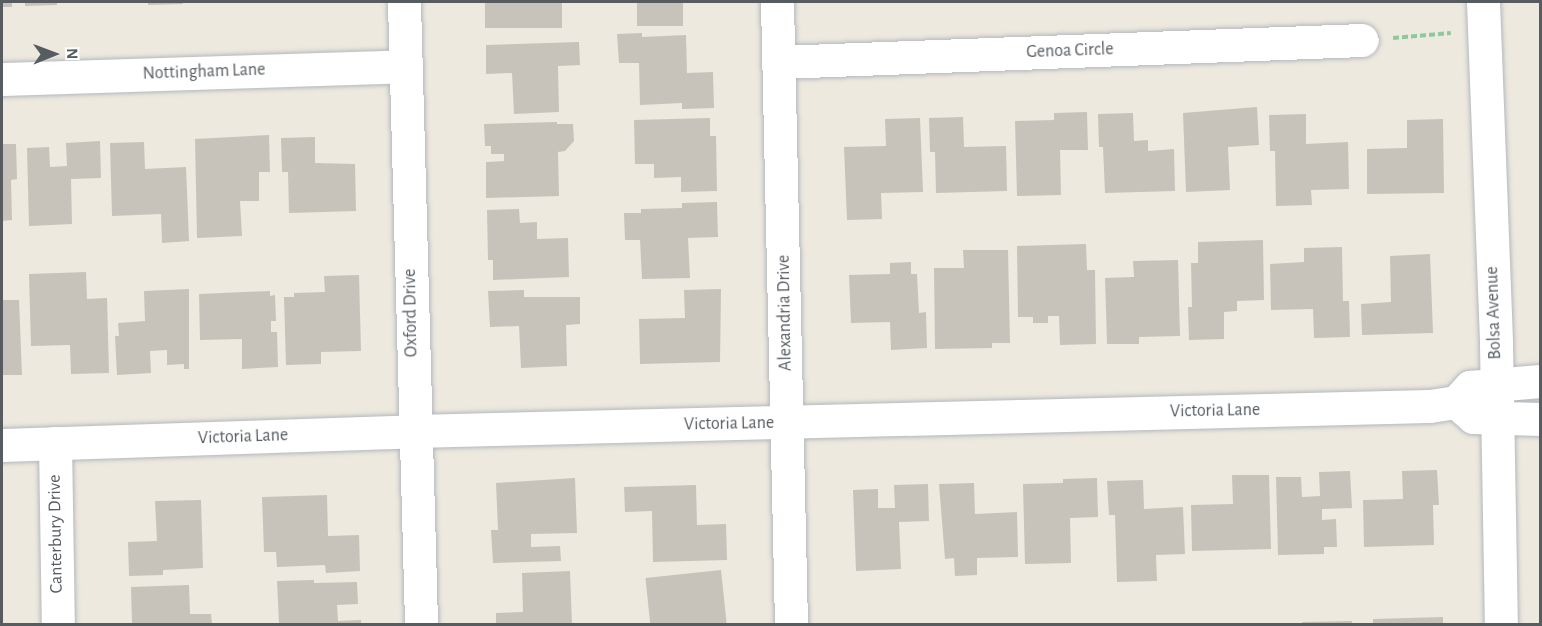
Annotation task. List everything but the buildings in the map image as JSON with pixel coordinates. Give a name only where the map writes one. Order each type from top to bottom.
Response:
[{"type":"street","name":"Oxford Drive","points":[[405,2],[414,431],[421,624]]},
{"type":"street","name":"Alexandria Drive","points":[[777,2],[791,624]]},
{"type":"street","name":"Bolsa Avenue","points":[[1483,2],[1497,384],[1502,624]]},
{"type":"street","name":"Genoa Circle","points":[[779,62],[1362,40]]},
{"type":"street","name":"Nottingham Lane","points":[[2,79],[406,66]]},
{"type":"street","name":"Victoria Lane","points":[[2,445],[414,431],[1430,406],[1456,402],[1470,387],[1540,381]]},
{"type":"street","points":[[1456,402],[1473,417],[1540,419]]},
{"type":"street","name":"Canterbury Drive","points":[[55,443],[58,624]]},
{"type":"path","points":[[1362,40],[1451,33]]}]
